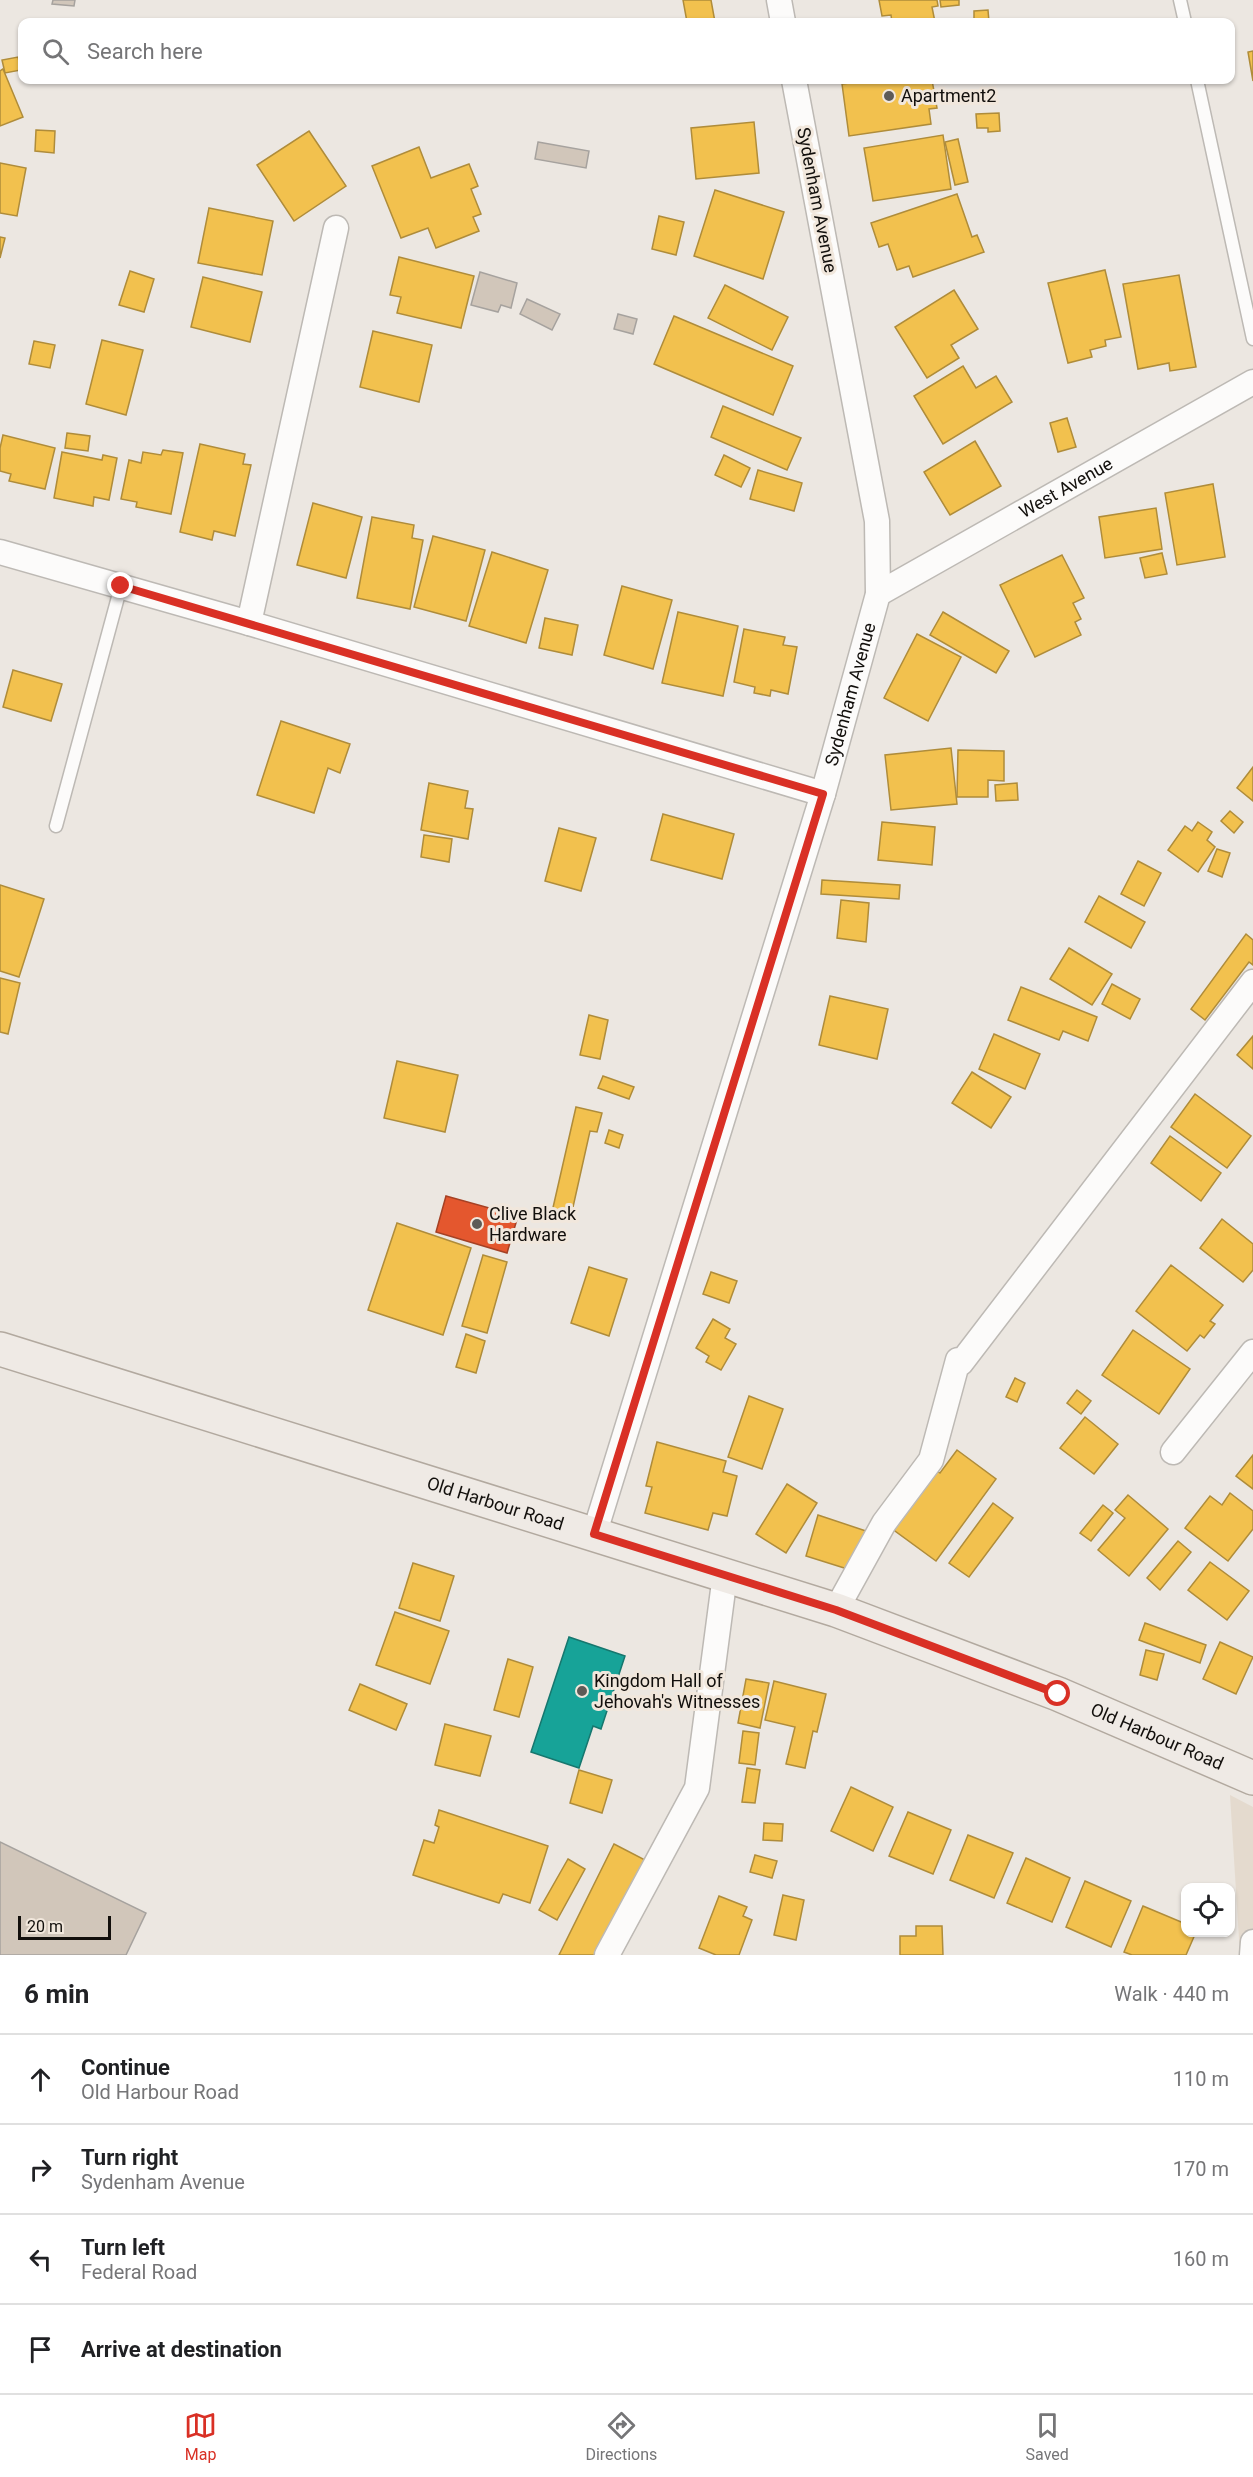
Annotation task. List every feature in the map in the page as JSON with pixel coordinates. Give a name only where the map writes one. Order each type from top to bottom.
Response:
[{"type":"main road","name":"Old Harbour Road","points":[[0,1349],[836,1610],[1058,1694],[1253,1778]]},
{"type":"street","points":[[779,0],[782,18]]},
{"type":"street","name":"Sydenham Avenue","points":[[594,1534],[823,794],[878,594],[877,520],[795,84]]},
{"type":"street","points":[[249,622],[336,228]]},
{"type":"street","name":"West Avenue","points":[[878,594],[1253,382]]},
{"type":"street","points":[[0,552],[249,622],[823,794]]},
{"type":"street","points":[[836,1610],[884,1523],[931,1460],[958,1360],[961,1362],[1253,981]]},
{"type":"street","points":[[1173,1452],[1253,1352]]},
{"type":"street","points":[[608,1955],[697,1788],[725,1575]]},
{"type":"street","points":[[1252,1955],[1253,1942]]},
{"type":"lane","points":[[1180,0],[1184,18]]},
{"type":"lane","points":[[1198,84],[1253,339]]},
{"type":"lane","points":[[56,826],[121,586]]},
{"type":"shaded area","points":[[1230,1795],[1253,1807],[1253,1955],[1240,1955]]},
{"type":"building: Homes","points":[[683,0],[711,0],[714,18],[686,18]]},
{"type":"building: Homes","points":[[879,0],[937,0],[938,6],[932,7],[934,18],[882,16]]},
{"type":"building: Homes","points":[[940,0],[959,0],[959,5],[941,7]]},
{"type":"building: Homes","points":[[988,10],[989,18],[974,18],[974,11]]},
{"type":"building: Homes","points":[[1253,51],[1253,81],[1248,52]]},
{"type":"building: Homes","points":[[18,57],[18,71],[5,73],[2,60]]},
{"type":"building: Homes","points":[[3,69],[23,117],[0,126],[0,71]]},
{"type":"building: Homes","name":"Apartment2","points":[[842,84],[933,84],[937,108],[929,109],[931,124],[849,136]]},
{"type":"building: Homes","points":[[999,113],[1000,131],[988,132],[988,128],[977,128],[976,114]]},
{"type":"building: Homes","points":[[754,122],[759,173],[696,179],[691,128]]},
{"type":"building: Homes","points":[[36,130],[55,131],[54,153],[35,151]]},
{"type":"building: Homes","points":[[309,131],[346,186],[294,221],[257,165]]},
{"type":"building: Homes","points":[[943,135],[951,189],[873,201],[864,148]]},
{"type":"building: Homes","points":[[958,139],[968,182],[955,185],[945,142]]},
{"type":"building: Homes","points":[[419,147],[431,178],[469,164],[478,186],[471,189],[481,214],[473,217],[479,231],[436,248],[428,228],[401,238],[372,166]]},
{"type":"building: Homes","points":[[0,163],[26,168],[17,216],[0,213]]},
{"type":"building: Homes","points":[[715,190],[784,212],[763,279],[694,256]]},
{"type":"building: Homes","points":[[957,194],[972,237],[977,235],[984,252],[913,277],[909,266],[897,270],[888,244],[879,247],[871,223]]},
{"type":"building: Homes","points":[[209,208],[273,221],[262,275],[198,263]]},
{"type":"building: Homes","points":[[659,216],[684,222],[676,255],[652,249]]},
{"type":"building: Homes","points":[[0,237],[5,238],[0,258]]},
{"type":"building: Homes","points":[[399,257],[474,276],[461,328],[397,313],[401,297],[390,295]]},
{"type":"building: Homes","points":[[1105,270],[1121,337],[1105,340],[1106,346],[1090,350],[1092,357],[1068,363],[1048,283]]},
{"type":"building: Homes","points":[[130,271],[154,279],[144,312],[119,305]]},
{"type":"building: Homes","points":[[1179,275],[1196,367],[1170,371],[1169,363],[1138,369],[1123,284]]},
{"type":"building: Homes","points":[[203,277],[262,292],[250,342],[191,327]]},
{"type":"building: Homes","points":[[725,285],[788,317],[772,350],[708,318]]},
{"type":"building: Homes","points":[[954,290],[978,329],[951,345],[959,358],[927,378],[895,327]]},
{"type":"building: Homes","points":[[674,316],[793,366],[773,415],[654,364]]},
{"type":"building: Homes","points":[[373,331],[432,345],[419,402],[360,387]]},
{"type":"building: Homes","points":[[102,340],[143,350],[126,415],[86,404]]},
{"type":"building: Homes","points":[[34,341],[55,345],[50,368],[29,364]]},
{"type":"building: Homes","points":[[963,366],[976,388],[996,376],[1012,402],[943,444],[914,396]]},
{"type":"building: Homes","points":[[723,406],[801,438],[787,470],[711,437]]},
{"type":"building: Homes","points":[[1067,418],[1076,447],[1058,452],[1050,423]]},
{"type":"building: Homes","points":[[67,433],[90,436],[88,451],[65,448]]},
{"type":"building: Homes","points":[[3,435],[55,448],[45,489],[9,481],[11,474],[0,471],[0,448]]},
{"type":"building: Homes","points":[[975,441],[1001,486],[950,515],[924,472]]},
{"type":"building: Homes","points":[[200,444],[245,454],[243,464],[251,465],[235,536],[214,531],[212,540],[180,532]]},
{"type":"building: Homes","points":[[163,450],[183,453],[171,514],[136,507],[137,502],[121,499],[129,460],[141,463],[143,452],[161,455]]},
{"type":"building: Homes","points":[[62,452],[102,460],[103,455],[117,458],[109,500],[94,497],[93,506],[54,498]]},
{"type":"building: Homes","points":[[724,455],[750,468],[741,487],[715,475]]},
{"type":"building: Homes","points":[[758,470],[802,483],[794,511],[750,499]]},
{"type":"building: Homes","points":[[1213,484],[1225,557],[1177,565],[1165,493]]},
{"type":"building: Homes","points":[[313,503],[362,517],[346,578],[297,565]]},
{"type":"building: Homes","points":[[1156,508],[1162,549],[1105,558],[1099,517]]},
{"type":"building: Homes","points":[[372,517],[414,525],[412,538],[423,540],[410,609],[357,598]]},
{"type":"building: Homes","points":[[433,536],[485,550],[466,621],[414,607]]},
{"type":"building: Homes","points":[[492,552],[548,570],[526,643],[469,626]]},
{"type":"building: Homes","points":[[1162,553],[1167,574],[1145,578],[1140,558]]},
{"type":"building: Homes","points":[[1062,555],[1084,598],[1073,603],[1081,619],[1075,622],[1081,635],[1035,657],[1000,585]]},
{"type":"building: Homes","points":[[622,586],[672,600],[653,669],[604,655]]},
{"type":"building: Homes","points":[[678,612],[738,626],[723,696],[662,683]]},
{"type":"building: Homes","points":[[943,612],[1009,651],[996,673],[930,635]]},
{"type":"building: Homes","points":[[545,618],[578,625],[572,655],[539,648]]},
{"type":"building: Homes","points":[[744,629],[785,637],[783,645],[797,647],[788,694],[771,690],[770,696],[754,693],[755,687],[734,682]]},
{"type":"building: Homes","points":[[917,634],[961,657],[928,721],[884,698]]},
{"type":"building: Homes","points":[[13,670],[62,684],[51,721],[3,707]]},
{"type":"building: Homes","points":[[281,721],[350,744],[340,773],[328,768],[314,813],[257,795]]},
{"type":"building: Homes","points":[[951,748],[957,804],[891,810],[885,755]]},
{"type":"building: Homes","points":[[958,750],[1004,751],[1004,781],[988,780],[988,797],[957,797]]},
{"type":"building: Homes","points":[[1253,767],[1253,801],[1237,788]]},
{"type":"building: Homes","points":[[429,783],[468,791],[465,808],[473,809],[468,839],[421,830]]},
{"type":"building: Homes","points":[[1017,783],[1018,800],[996,801],[995,785]]},
{"type":"building: Homes","points":[[1230,811],[1243,822],[1234,833],[1221,821]]},
{"type":"building: Homes","points":[[663,814],[734,834],[722,879],[651,860]]},
{"type":"building: Homes","points":[[882,822],[935,827],[932,865],[878,860]]},
{"type":"building: Homes","points":[[1198,822],[1212,832],[1207,840],[1215,847],[1198,872],[1168,850],[1185,826],[1192,831]]},
{"type":"building: Homes","points":[[559,828],[596,838],[581,891],[545,881]]},
{"type":"building: Homes","points":[[424,835],[452,839],[449,862],[421,857]]},
{"type":"building: Homes","points":[[1217,849],[1230,853],[1222,877],[1208,871]]},
{"type":"building: Homes","points":[[1138,861],[1161,873],[1144,906],[1121,894]]},
{"type":"building: Homes","points":[[822,880],[900,885],[899,899],[821,894]]},
{"type":"building: Homes","points":[[0,885],[44,899],[19,977],[0,971]]},
{"type":"building: Homes","points":[[1099,896],[1145,922],[1131,948],[1085,922]]},
{"type":"building: Homes","points":[[841,900],[869,903],[866,942],[837,938]]},
{"type":"building: Homes","points":[[1246,934],[1253,940],[1253,965],[1249,962],[1205,1020],[1191,1009]]},
{"type":"building: Homes","points":[[1069,948],[1112,974],[1092,1005],[1050,979]]},
{"type":"building: Homes","points":[[0,978],[20,983],[8,1034],[0,1032]]},
{"type":"building: Homes","points":[[1112,984],[1140,999],[1130,1019],[1102,1004]]},
{"type":"building: Homes","points":[[1021,987],[1097,1017],[1088,1041],[1063,1031],[1059,1040],[1008,1020]]},
{"type":"building: Homes","points":[[830,996],[888,1009],[877,1059],[819,1045]]},
{"type":"building: Homes","points":[[589,1015],[608,1020],[600,1059],[580,1055]]},
{"type":"building: Homes","points":[[994,1034],[1040,1054],[1025,1089],[979,1069]]},
{"type":"building: Homes","points":[[1253,1036],[1253,1069],[1237,1055]]},
{"type":"building: Homes","points":[[397,1061],[458,1075],[445,1132],[384,1118]]},
{"type":"building: Homes","points":[[972,1072],[1011,1097],[991,1128],[952,1103]]},
{"type":"building: Homes","points":[[603,1076],[634,1087],[629,1099],[598,1088]]},
{"type":"building: Homes","points":[[1195,1094],[1251,1136],[1227,1168],[1171,1127]]},
{"type":"building: Homes","points":[[576,1107],[602,1113],[597,1132],[590,1131],[571,1216],[552,1212]]},
{"type":"building: Homes","points":[[609,1130],[623,1135],[619,1148],[605,1143]]},
{"type":"building: Homes","points":[[1170,1136],[1221,1173],[1201,1201],[1151,1163]]},
{"type":"building: Homes","points":[[1222,1219],[1253,1244],[1253,1270],[1243,1282],[1200,1248]]},
{"type":"building: Homes","points":[[397,1223],[471,1248],[443,1335],[368,1310]]},
{"type":"building: Homes","points":[[483,1255],[507,1262],[487,1333],[462,1326]]},
{"type":"building: Homes","points":[[1171,1265],[1223,1305],[1210,1321],[1215,1324],[1204,1338],[1200,1335],[1187,1351],[1136,1311]]},
{"type":"building: Homes","points":[[589,1267],[627,1279],[609,1336],[571,1323]]},
{"type":"building: Homes","points":[[711,1272],[737,1281],[729,1303],[703,1294]]},
{"type":"building: Homes","points":[[713,1319],[730,1329],[725,1338],[736,1344],[721,1370],[706,1362],[709,1356],[696,1348]]},
{"type":"building: Homes","points":[[1133,1330],[1190,1369],[1159,1414],[1102,1375]]},
{"type":"building: Homes","points":[[466,1334],[485,1341],[476,1373],[456,1367]]},
{"type":"building: Homes","points":[[1015,1378],[1025,1383],[1017,1402],[1006,1397]]},
{"type":"building: Homes","points":[[1077,1390],[1091,1401],[1081,1414],[1067,1403]]},
{"type":"building: Homes","points":[[749,1396],[783,1409],[762,1469],[728,1457]]},
{"type":"building: Homes","points":[[1085,1417],[1118,1444],[1094,1474],[1060,1448]]},
{"type":"building: Homes","points":[[657,1442],[726,1461],[723,1472],[737,1476],[727,1516],[713,1513],[708,1530],[645,1513],[652,1487],[646,1486]]},
{"type":"building: Homes","points":[[957,1450],[996,1479],[936,1561],[884,1523],[931,1467],[940,1473]]},
{"type":"building: Homes","points":[[1253,1455],[1253,1489],[1236,1476]]},
{"type":"building: Homes","points":[[787,1484],[817,1503],[786,1553],[756,1534]]},
{"type":"building: Homes","points":[[1230,1493],[1253,1511],[1253,1529],[1228,1561],[1185,1528],[1210,1496],[1222,1505]]},
{"type":"building: Homes","points":[[1128,1495],[1168,1529],[1129,1576],[1098,1550],[1125,1518],[1115,1510]]},
{"type":"building: Homes","points":[[993,1503],[1013,1518],[969,1577],[949,1563]]},
{"type":"building: Homes","points":[[1103,1505],[1113,1513],[1091,1541],[1080,1533]]},
{"type":"building: Homes","points":[[818,1515],[869,1532],[857,1572],[806,1556]]},
{"type":"building: Homes","points":[[1178,1541],[1191,1552],[1160,1590],[1147,1578]]},
{"type":"building: Homes","points":[[1210,1562],[1249,1591],[1227,1620],[1188,1590]]},
{"type":"building: Homes","points":[[413,1563],[454,1576],[440,1621],[399,1608]]},
{"type":"building: Homes","points":[[395,1612],[449,1631],[430,1684],[376,1665]]},
{"type":"building: Homes","points":[[1145,1623],[1206,1645],[1200,1663],[1139,1640]]},
{"type":"building: Homes","points":[[1220,1642],[1253,1657],[1236,1694],[1203,1679]]},
{"type":"building: Homes","points":[[1146,1650],[1164,1654],[1157,1680],[1140,1675]]},
{"type":"building: Homes","points":[[508,1659],[533,1667],[519,1717],[494,1710]]},
{"type":"building: Homes","points":[[746,1679],[769,1683],[760,1728],[738,1723]]},
{"type":"building: Homes","points":[[774,1681],[826,1694],[817,1732],[813,1731],[805,1768],[786,1764],[795,1727],[765,1720]]},
{"type":"building: Homes","points":[[360,1684],[407,1704],[396,1730],[349,1710]]},
{"type":"building: Homes","points":[[445,1724],[491,1736],[480,1776],[435,1765]]},
{"type":"building: Homes","points":[[743,1731],[759,1733],[755,1765],[739,1763]]},
{"type":"building: Homes","points":[[747,1768],[760,1770],[755,1803],[742,1802]]},
{"type":"building: Homes","points":[[579,1770],[612,1780],[602,1813],[570,1803]]},
{"type":"building: Homes","points":[[851,1787],[893,1807],[873,1851],[831,1831]]},
{"type":"building: Homes","points":[[439,1810],[548,1846],[530,1903],[503,1894],[499,1903],[413,1875],[424,1840],[434,1843],[439,1827],[435,1825]]},
{"type":"building: Homes","points":[[908,1812],[951,1830],[933,1874],[889,1856]]},
{"type":"building: Homes","points":[[764,1823],[783,1824],[782,1841],[763,1840]]},
{"type":"building: Homes","points":[[968,1835],[1013,1853],[994,1898],[950,1880]]},
{"type":"building: Homes","points":[[614,1844],[647,1861],[601,1955],[559,1955]]},
{"type":"building: Homes","points":[[755,1855],[777,1861],[772,1878],[750,1872]]},
{"type":"building: Homes","points":[[1026,1858],[1070,1878],[1052,1922],[1007,1903]]},
{"type":"building: Homes","points":[[568,1859],[585,1869],[557,1920],[539,1910]]},
{"type":"building: Homes","points":[[1085,1881],[1131,1901],[1111,1947],[1066,1927]]},
{"type":"building: Homes","points":[[783,1895],[804,1900],[796,1940],[774,1935]]},
{"type":"building: Homes","points":[[719,1896],[747,1907],[743,1916],[752,1920],[739,1955],[716,1955],[699,1948]]},
{"type":"building: Homes","points":[[1143,1906],[1181,1922],[1181,1937],[1194,1937],[1186,1955],[1132,1955],[1124,1952]]},
{"type":"building: Homes","points":[[916,1926],[942,1926],[943,1955],[900,1955],[900,1936],[916,1936]]},
{"type":"building: Shops","name":"Clive Black Hardware","points":[[446,1196],[518,1216],[507,1253],[436,1232]]},
{"type":"building: Public","name":"Kingdom Hall of Jehovah's Witnesses","points":[[569,1637],[625,1656],[601,1729],[593,1726],[579,1768],[531,1752]]},
{"type":"building: Other","points":[[53,0],[75,0],[74,6],[52,4]]},
{"type":"building: Other","points":[[538,142],[589,151],[586,168],[535,159]]},
{"type":"building: Other","points":[[480,272],[517,283],[511,308],[501,305],[498,312],[471,305]]},
{"type":"building: Other","points":[[527,299],[560,314],[552,330],[520,314]]},
{"type":"building: Other","points":[[618,314],[637,319],[633,334],[614,329]]},
{"type":"building: Other","points":[[0,1842],[146,1913],[126,1955],[0,1955]]},
{"type":"place","name":"Apartment2","points":[[889,96]]},
{"type":"place","name":"Clive Black Hardware","points":[[477,1224]]},
{"type":"place","name":"Kingdom Hall of Jehovah's Witnesses","points":[[582,1691]]},
{"type":"route","points":[[121,586],[249,622],[823,794],[594,1534],[836,1610],[1058,1694]]}]
